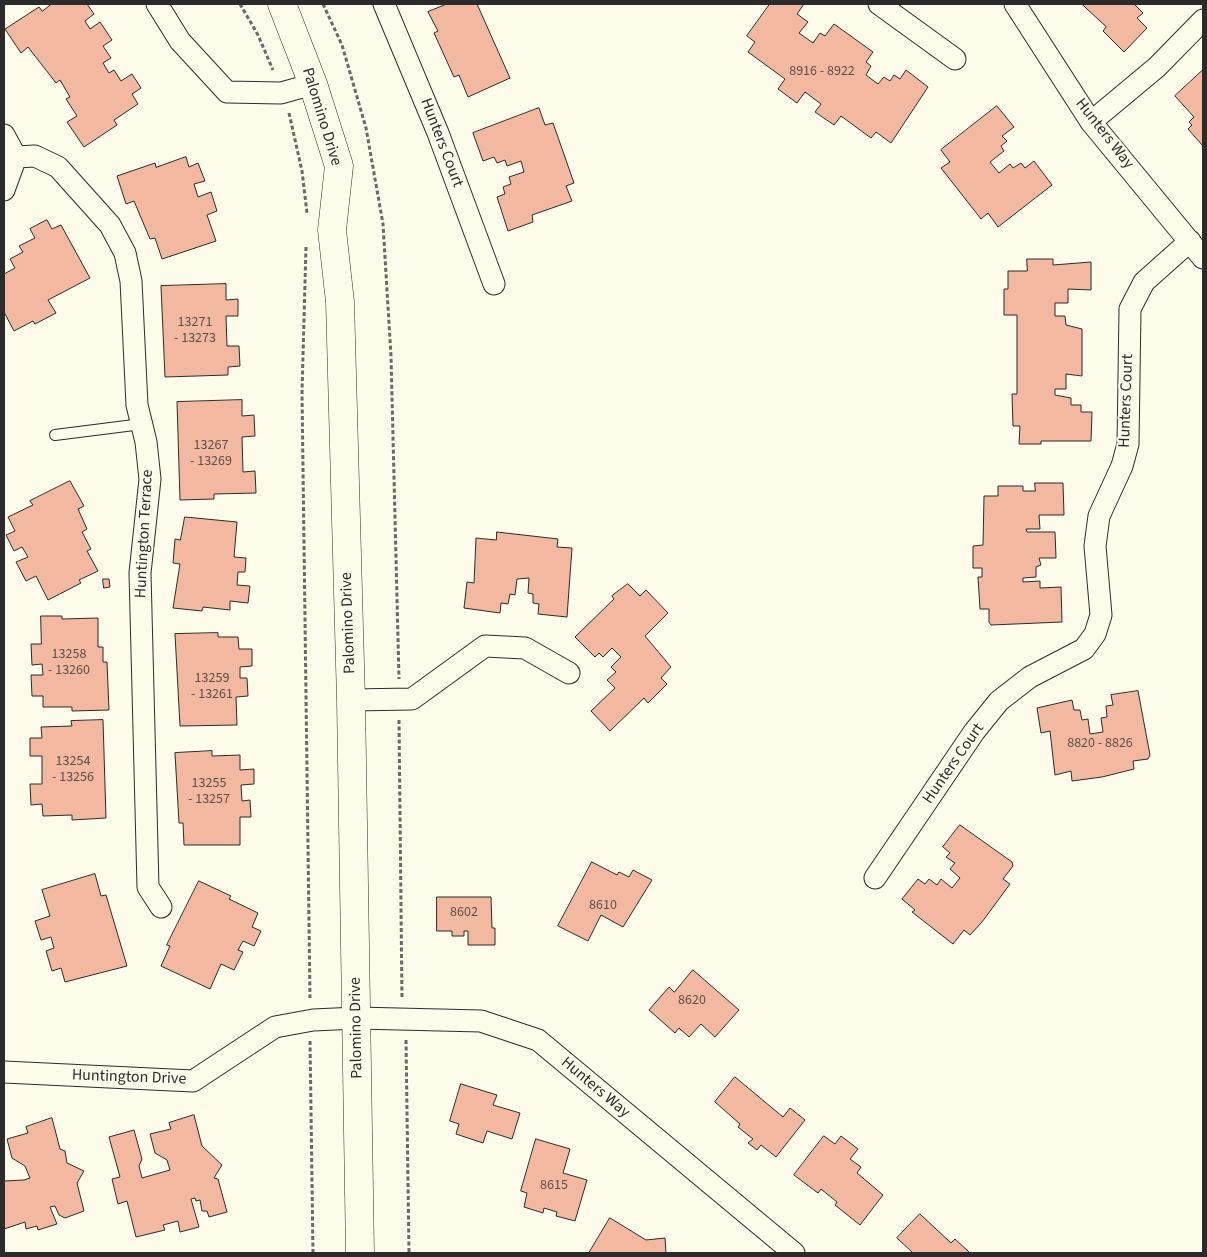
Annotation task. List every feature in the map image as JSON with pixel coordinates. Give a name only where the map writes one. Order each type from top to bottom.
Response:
[{"type":"street","points":[[157,4],[180,42],[227,92],[281,93],[312,84]]},
{"type":"street","name":"Palomino Drive","points":[[282,4],[312,84],[339,166],[332,230],[340,302],[351,700],[360,1253]]},
{"type":"street","name":"Hunters Court","points":[[384,4],[438,133],[494,284]]},
{"type":"street","points":[[879,4],[955,59]]},
{"type":"street","name":"Hunters Way","points":[[1015,4],[1091,122],[1203,258]]},
{"type":"street","points":[[1091,122],[1158,67],[1203,20]]},
{"type":"street","points":[[4,135],[16,156],[4,190]]},
{"type":"street","name":"Huntington Terrace","points":[[16,156],[35,156],[58,166],[110,225],[124,253],[131,281],[137,405],[142,424],[150,479],[140,573],[148,887],[161,907]]},
{"type":"street","name":"Hunters Court","points":[[875,878],[974,732],[999,701],[1030,677],[1084,649],[1095,634],[1101,614],[1095,546],[1099,516],[1122,466],[1128,444],[1130,309],[1144,282],[1190,241]]},
{"type":"street","points":[[351,700],[412,699],[485,646],[525,648],[568,673]]},
{"type":"street","name":"Hunters Way","points":[[357,1018],[481,1021],[538,1040],[794,1253]]},
{"type":"street","name":"Huntington Drive","points":[[4,1072],[193,1081],[275,1027],[310,1020],[357,1018]]},
{"type":"lane","points":[[55,435],[142,424]]},
{"type":"path","points":[[240,4],[258,34],[289,114],[302,171],[307,216]]},
{"type":"path","points":[[323,4],[342,45],[366,128],[383,224],[392,356],[399,699],[402,990],[409,1253]]},
{"type":"path","points":[[306,242],[302,316],[302,431],[313,1253]]},
{"type":"building","points":[[52,4],[87,4],[94,14],[85,21],[90,29],[100,22],[112,40],[103,46],[111,58],[103,63],[109,73],[114,70],[121,81],[132,74],[141,88],[132,94],[138,104],[114,120],[117,125],[84,147],[67,122],[77,116],[66,99],[70,97],[60,80],[56,83],[28,47],[21,53],[5,29],[39,7],[42,11]]},
{"type":"building","points":[[447,4],[477,4],[510,78],[468,97],[459,75],[454,77],[434,33],[438,31],[428,12]]},
{"type":"building","points":[[770,4],[804,4],[797,14],[808,22],[799,33],[813,43],[820,33],[825,36],[834,24],[873,52],[866,62],[871,66],[866,75],[878,84],[884,77],[890,81],[894,75],[900,79],[906,70],[928,87],[891,143],[876,132],[871,138],[841,116],[834,125],[815,112],[821,104],[805,92],[797,103],[778,89],[785,79],[748,52],[755,42],[747,36]]},
{"type":"building","points":[[1082,4],[1134,4],[1143,13],[1137,18],[1147,28],[1124,52],[1103,31],[1106,27]]},
{"type":"building","points":[[1203,70],[1203,146],[1188,129],[1192,125],[1189,122],[1194,117],[1175,96]]},
{"type":"building","points":[[997,106],[1014,127],[1002,136],[1007,141],[1001,146],[1004,151],[990,162],[999,173],[1010,164],[1013,168],[1021,163],[1025,168],[1034,161],[1052,185],[998,227],[988,213],[981,219],[941,168],[950,162],[941,150]]},
{"type":"building","points":[[539,108],[545,125],[553,123],[574,183],[566,186],[572,201],[532,215],[533,222],[508,231],[497,197],[505,194],[503,187],[511,184],[509,177],[524,172],[521,161],[507,166],[505,160],[497,163],[494,157],[483,161],[473,133]]},
{"type":"building","points":[[186,157],[189,167],[198,163],[205,181],[194,184],[198,197],[211,192],[217,211],[207,215],[216,241],[162,259],[155,238],[150,239],[134,201],[126,204],[117,176],[155,163],[156,167]]},
{"type":"building","points":[[47,220],[52,229],[61,225],[90,278],[48,300],[56,313],[35,324],[33,321],[14,331],[4,312],[4,274],[15,268],[10,259],[23,252],[19,246],[35,238],[30,229]]},
{"type":"building","points":[[1027,259],[1053,259],[1053,265],[1091,262],[1091,290],[1068,289],[1068,303],[1055,303],[1055,316],[1065,316],[1066,325],[1082,329],[1082,376],[1066,374],[1066,389],[1055,389],[1055,395],[1071,398],[1071,405],[1081,405],[1081,412],[1092,412],[1091,441],[1041,441],[1041,444],[1019,444],[1020,426],[1013,426],[1012,394],[1017,394],[1017,315],[1004,315],[1004,289],[1008,289],[1008,271],[1027,271]]},
{"type":"building","points":[[226,284],[226,300],[238,299],[238,316],[226,316],[227,346],[239,346],[240,366],[228,367],[228,375],[165,377],[161,286]]},
{"type":"building","points":[[242,400],[242,416],[254,415],[255,436],[242,437],[243,472],[255,471],[256,493],[214,494],[214,499],[180,500],[177,402]]},
{"type":"building","points":[[70,481],[84,506],[78,509],[87,529],[82,532],[91,549],[87,551],[98,571],[79,580],[81,583],[48,600],[36,576],[26,581],[16,562],[28,557],[22,547],[14,551],[6,535],[15,531],[8,517],[33,505],[30,501]]},
{"type":"building","points":[[1035,483],[1063,483],[1064,515],[1039,515],[1040,529],[1026,529],[1027,532],[1055,532],[1056,558],[1039,558],[1041,565],[1036,567],[1036,577],[1023,578],[1023,582],[1040,581],[1040,588],[1061,587],[1062,622],[991,625],[989,622],[989,609],[980,609],[978,577],[982,577],[982,568],[973,568],[973,546],[983,545],[984,496],[998,496],[998,486],[1023,486],[1023,491],[1035,491]]},
{"type":"building","points":[[185,517],[237,522],[234,557],[246,558],[245,572],[238,572],[237,585],[250,586],[248,603],[230,601],[230,610],[203,607],[202,611],[173,608],[180,564],[173,563],[175,539],[180,540]]},
{"type":"building","points":[[497,532],[558,539],[557,547],[572,548],[567,617],[538,614],[539,604],[533,603],[533,594],[528,593],[529,578],[517,579],[515,595],[510,594],[508,604],[501,603],[500,613],[464,608],[467,582],[474,583],[476,538],[496,540]]},
{"type":"building","points":[[103,579],[109,579],[110,587],[104,588]]},
{"type":"building","points":[[628,584],[640,596],[646,590],[668,613],[645,636],[671,667],[661,678],[667,684],[648,703],[644,698],[610,731],[591,711],[615,688],[607,680],[616,672],[611,667],[621,657],[612,648],[603,657],[599,653],[595,657],[575,637],[614,599],[612,596]]},
{"type":"building","points":[[41,616],[62,616],[62,619],[98,618],[98,647],[103,647],[103,662],[107,662],[109,710],[72,711],[72,707],[43,707],[43,696],[32,696],[31,675],[43,675],[42,664],[32,665],[31,644],[41,644]]},
{"type":"building","points":[[218,633],[218,637],[238,637],[239,649],[252,649],[252,666],[240,667],[240,678],[247,678],[248,696],[236,697],[237,725],[180,726],[175,634]]},
{"type":"building","points":[[1138,691],[1150,755],[1148,759],[1133,761],[1134,769],[1102,777],[1072,781],[1071,771],[1055,775],[1050,731],[1041,733],[1037,708],[1072,700],[1074,710],[1080,710],[1082,720],[1088,719],[1090,734],[1103,732],[1101,718],[1107,717],[1106,706],[1113,705],[1111,695]]},
{"type":"building","points":[[103,720],[106,818],[72,820],[72,815],[43,816],[42,804],[31,805],[30,784],[42,784],[42,756],[30,756],[30,738],[42,738],[41,727],[72,726],[71,721]]},
{"type":"building","points":[[212,751],[212,756],[240,755],[240,770],[254,769],[254,784],[241,785],[242,801],[250,800],[251,817],[240,817],[240,845],[184,845],[183,823],[179,823],[175,753]]},
{"type":"building","points":[[960,825],[1012,862],[1013,866],[1003,879],[1010,884],[982,922],[970,935],[964,930],[953,944],[912,912],[915,910],[902,899],[918,879],[925,884],[929,879],[937,885],[941,879],[952,888],[960,878],[950,869],[955,863],[946,857],[950,853],[943,847]]},
{"type":"building","points":[[592,862],[617,875],[619,872],[629,877],[633,870],[652,880],[623,927],[601,915],[588,941],[558,926]]},
{"type":"building","points":[[95,874],[101,896],[106,895],[127,966],[65,982],[61,968],[52,971],[46,951],[54,948],[51,937],[41,940],[35,921],[50,916],[42,890]]},
{"type":"building","points":[[199,881],[231,896],[229,899],[258,913],[252,927],[261,931],[254,946],[243,941],[238,950],[243,952],[234,970],[221,964],[210,989],[161,966],[170,946],[167,945]]},
{"type":"building","points":[[437,897],[491,897],[492,928],[495,928],[495,945],[468,945],[468,931],[464,931],[464,936],[452,936],[452,931],[437,931]]},
{"type":"building","points":[[693,970],[739,1010],[715,1037],[701,1024],[689,1037],[679,1028],[675,1033],[649,1010],[669,987],[674,992]]},
{"type":"building","points":[[735,1077],[783,1117],[790,1108],[805,1120],[776,1157],[761,1145],[757,1150],[748,1143],[753,1139],[738,1127],[740,1124],[715,1102]]},
{"type":"building","points":[[461,1084],[497,1095],[493,1105],[520,1113],[512,1139],[487,1131],[483,1143],[456,1134],[459,1124],[450,1121]]},
{"type":"building","points":[[194,1115],[202,1146],[222,1165],[214,1178],[218,1179],[227,1212],[209,1217],[207,1211],[202,1211],[200,1200],[191,1199],[199,1227],[180,1232],[178,1221],[163,1225],[165,1230],[136,1237],[127,1201],[118,1204],[112,1179],[120,1177],[109,1137],[134,1130],[142,1159],[139,1166],[142,1178],[170,1170],[167,1160],[155,1153],[150,1134],[171,1129],[169,1123]]},
{"type":"building","points":[[52,1118],[60,1149],[65,1151],[67,1163],[84,1171],[77,1183],[84,1211],[65,1218],[59,1215],[55,1206],[50,1207],[57,1224],[38,1230],[37,1226],[26,1229],[25,1222],[4,1229],[4,1181],[30,1178],[25,1166],[12,1158],[7,1139],[28,1133],[26,1127]]},
{"type":"building","points":[[824,1136],[835,1144],[841,1136],[858,1149],[850,1159],[861,1167],[857,1173],[883,1195],[860,1225],[835,1205],[837,1202],[821,1189],[818,1193],[794,1175]]},
{"type":"building","points":[[536,1139],[570,1149],[563,1173],[587,1180],[575,1221],[556,1216],[557,1212],[544,1208],[543,1213],[524,1207],[527,1193],[521,1191]]},
{"type":"building","points":[[920,1214],[951,1243],[955,1239],[970,1253],[913,1253],[897,1238]]},
{"type":"building","points":[[610,1218],[646,1240],[665,1238],[666,1253],[589,1253]]}]
